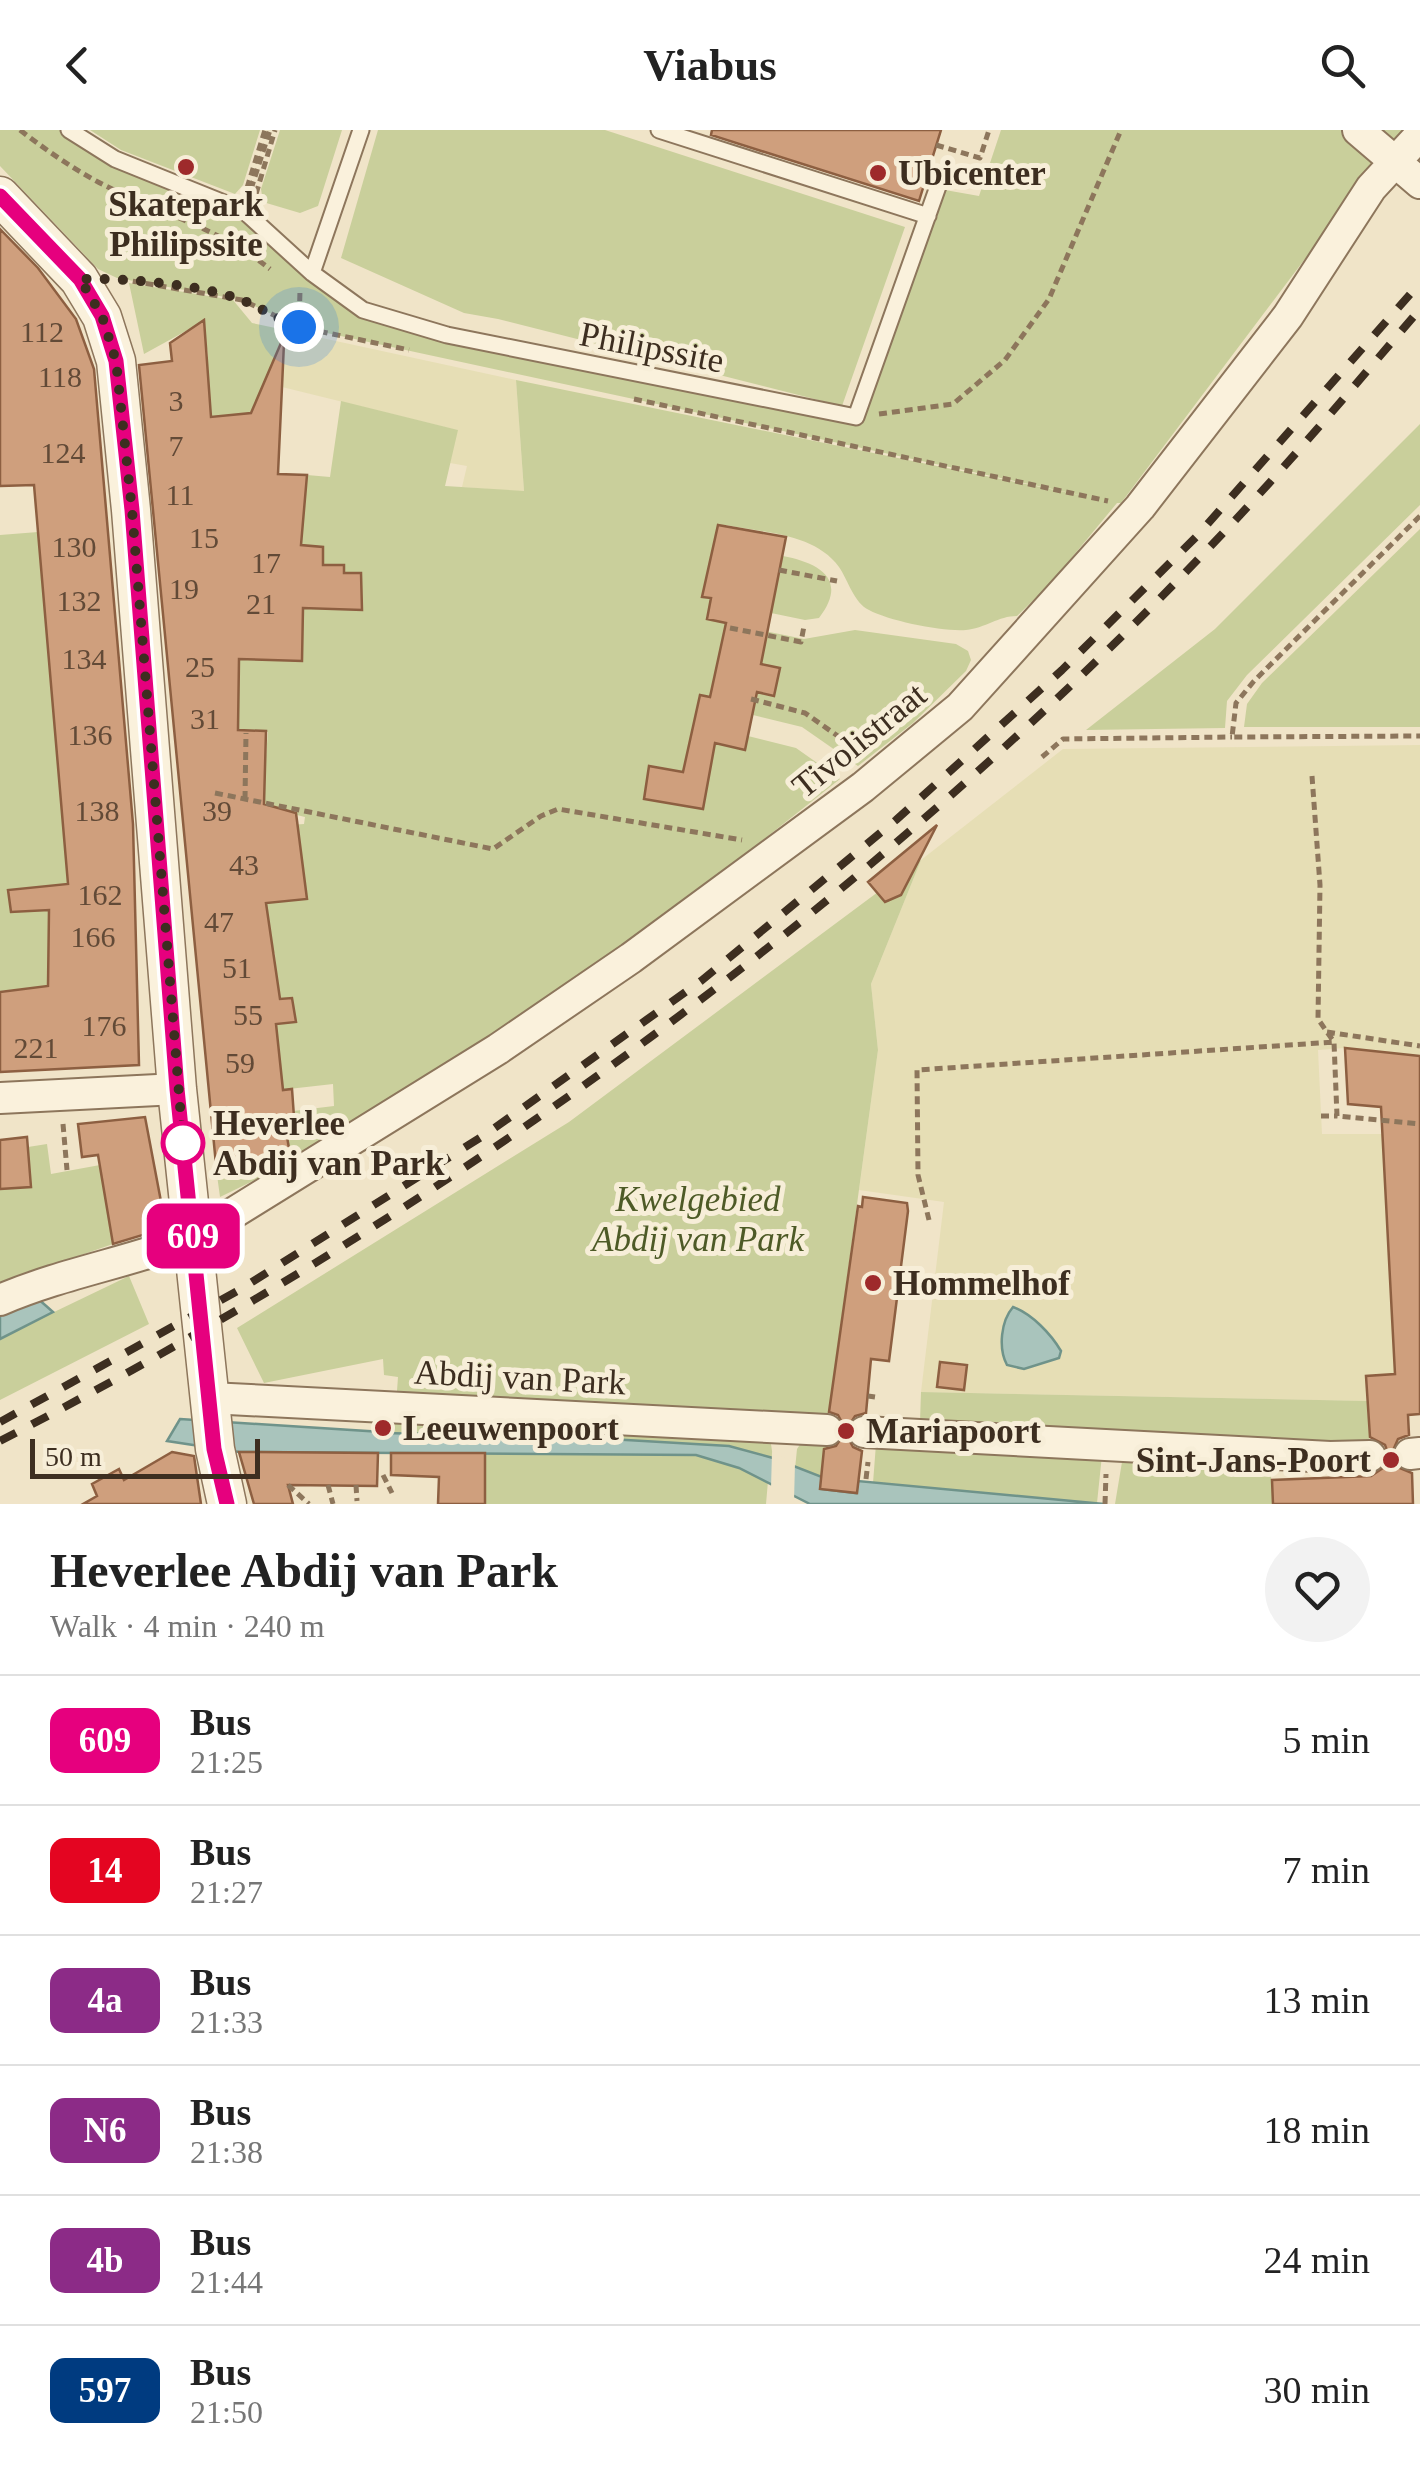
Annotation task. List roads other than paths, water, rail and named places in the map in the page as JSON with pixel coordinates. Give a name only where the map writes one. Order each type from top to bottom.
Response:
[{"type":"street","points":[[1358,130],[1420,184]]},
{"type":"street","name":"Tivolistraat","points":[[0,1300],[44,1281],[148,1256],[193,1238],[498,1049],[632,958],[864,788],[960,707],[1140,507],[1288,316],[1371,188],[1420,135]]},
{"type":"street","points":[[0,196],[80,279],[102,316],[116,361],[132,510],[177,1089],[212,1422],[226,1504]]},
{"type":"street","points":[[0,1098],[177,1089]]},
{"type":"street","name":"Abdij van Park","points":[[212,1422],[827,1430]]},
{"type":"street","points":[[864,1432],[1316,1457],[1370,1456]]},
{"type":"lane","name":"Philipssite","points":[[69,130],[115,159],[244,212],[312,273],[363,310],[447,336],[856,417],[928,216]]},
{"type":"lane","points":[[312,273],[361,130]]},
{"type":"lane","points":[[658,130],[928,216],[941,178]]},
{"type":"water","points":[[36,1297],[53,1312],[0,1339],[0,1313]]},
{"type":"water","points":[[1013,1307],[1046,1331],[1061,1351],[1059,1358],[1024,1369],[1007,1365],[1002,1335]]},
{"type":"water","points":[[180,1419],[382,1432],[382,1439],[384,1433],[575,1437],[729,1446],[822,1477],[821,1489],[856,1493],[858,1481],[1104,1504],[810,1504],[739,1468],[696,1455],[239,1452],[167,1441]]},
{"type":"railway","points":[[0,1422],[241,1289],[489,1132],[701,981],[896,820],[1062,670],[1197,536],[1420,283]]},
{"type":"railway","points":[[0,1441],[165,1352],[327,1256],[486,1153],[640,1045],[790,930],[934,810],[1074,683],[1235,521],[1420,309]]},
{"type":"place","name":"Skatepark Philipssite","points":[[186,167]]},
{"type":"place","name":"Ubicenter","points":[[878,173]]},
{"type":"place","name":"Heverlee Abdij van Park","points":[[183,1143]]},
{"type":"place","name":"Hommelhof","points":[[873,1283]]},
{"type":"place","name":"Leeuwenpoort","points":[[383,1428]]},
{"type":"place","name":"Mariapoort","points":[[846,1431]]},
{"type":"place","name":"Sint-Jans-Poort","points":[[1391,1460]]},
{"type":"park label","name":"Kwelgebied Abdij van Park","points":[[698,1219]]}]
